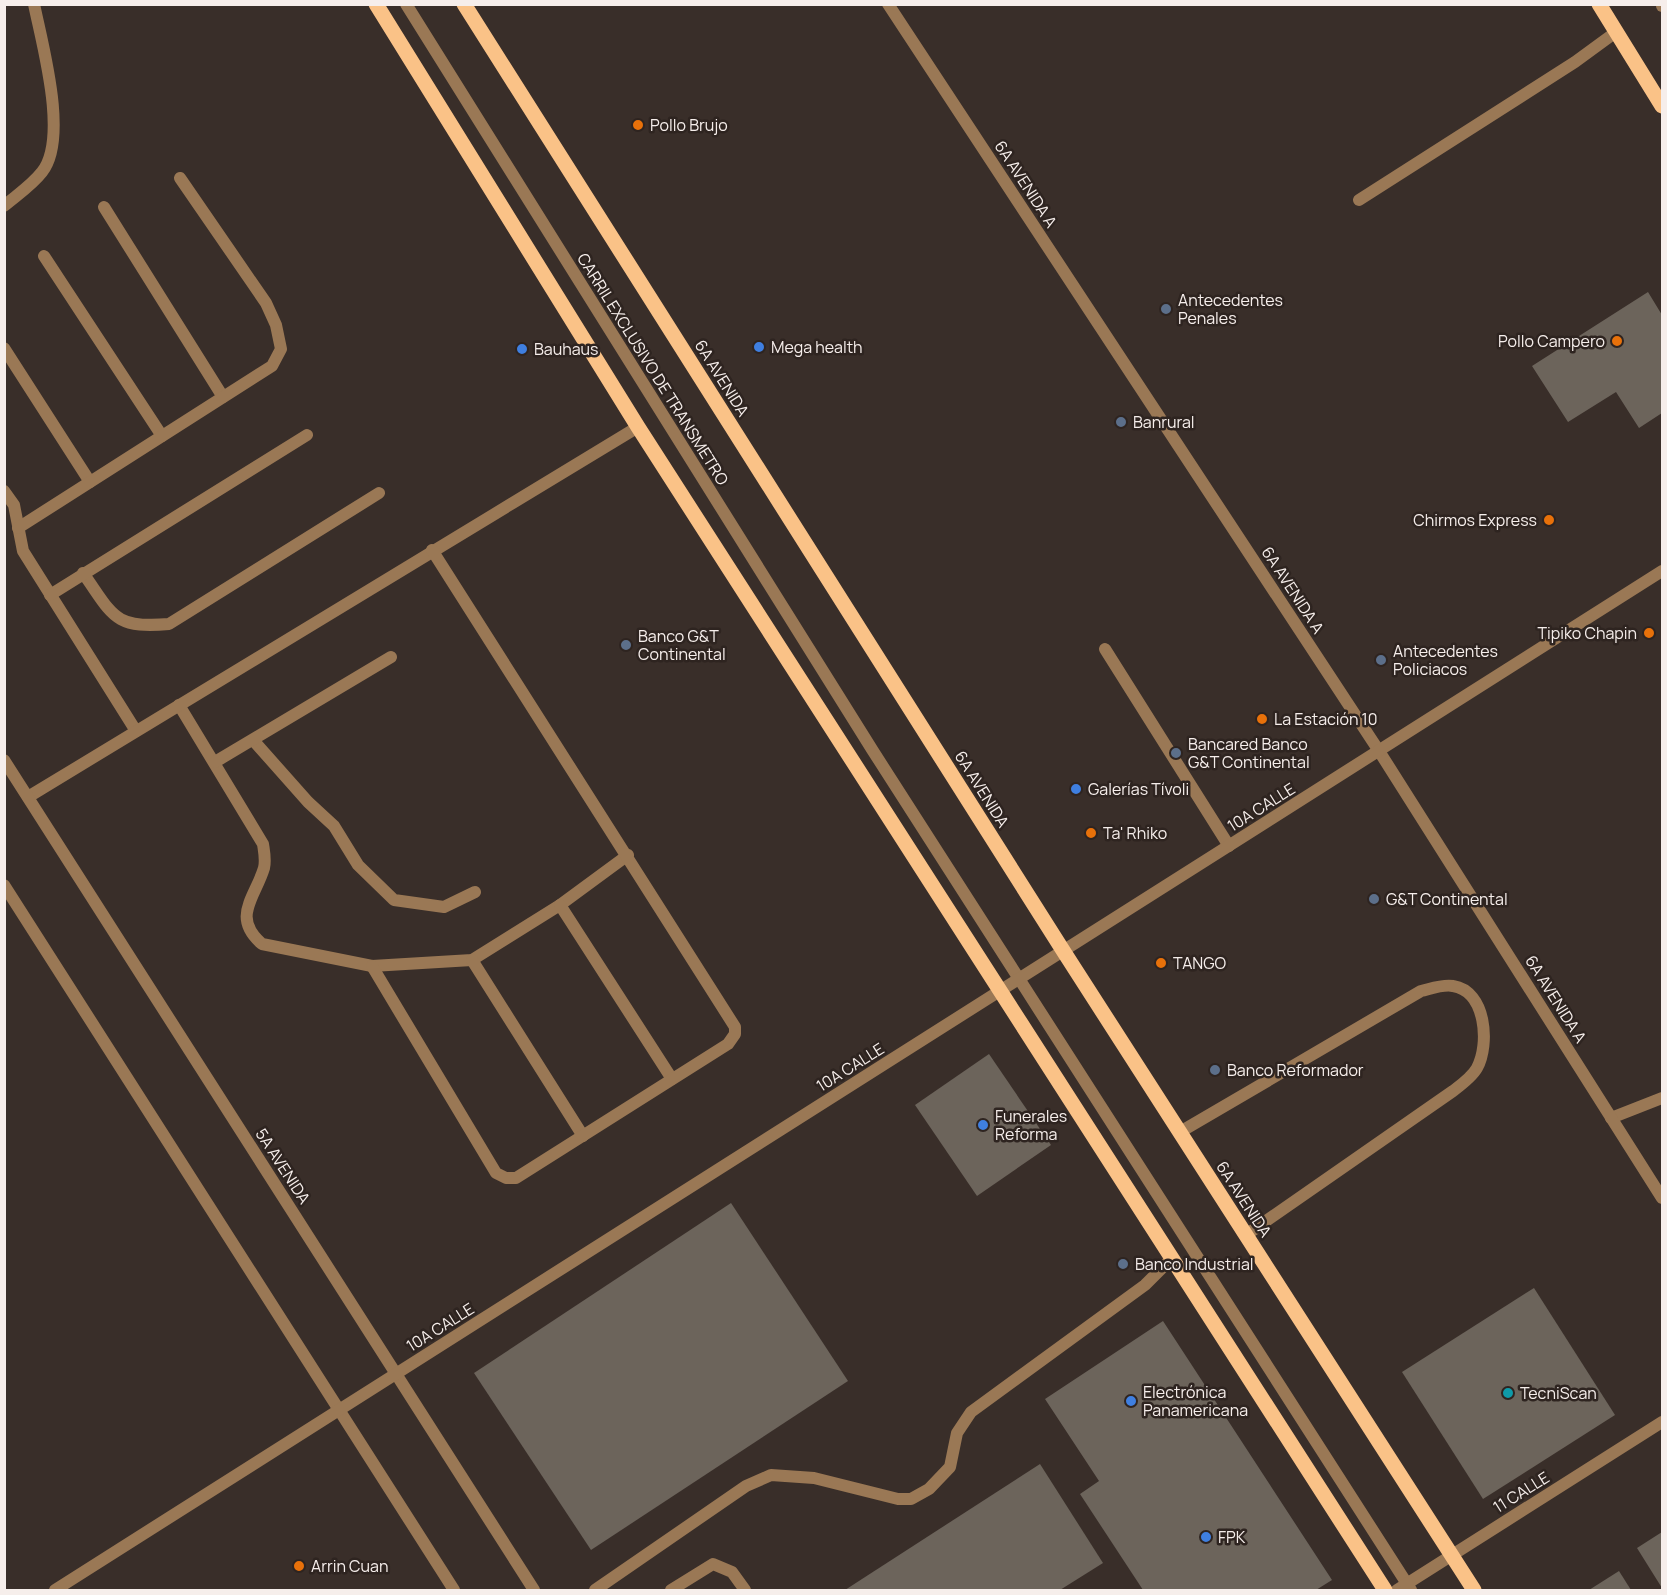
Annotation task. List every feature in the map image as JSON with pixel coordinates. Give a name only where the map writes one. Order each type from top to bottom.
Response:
[{"type":"main road","points":[[376,4],[638,427],[1385,1590]]},
{"type":"main road","name":"6A AVENIDA","points":[[464,4],[1064,952],[1474,1590]]},
{"type":"main road","points":[[1599,4],[1662,106]]},
{"type":"street","points":[[4,206],[44,171],[54,141],[48,70],[34,4]]},
{"type":"street","name":"CARRIL EXCLUSIVO DE TRANSMETRO","points":[[406,4],[873,751],[1405,1588]]},
{"type":"street","name":"6A AVENIDA A","points":[[888,4],[1379,752],[1662,1198]]},
{"type":"street","points":[[1359,200],[1575,62],[1616,32]]},
{"type":"street","points":[[18,528],[272,366],[281,349],[276,326],[266,303],[180,178]]},
{"type":"street","points":[[104,207],[223,397]]},
{"type":"street","points":[[44,256],[162,436]]},
{"type":"street","points":[[4,348],[90,482]]},
{"type":"street","points":[[28,797],[638,427]]},
{"type":"street","points":[[50,595],[307,435]]},
{"type":"street","points":[[4,492],[14,505],[24,551],[136,731]]},
{"type":"street","points":[[83,573],[117,619],[143,626],[169,624],[379,493]]},
{"type":"street","points":[[372,966],[496,1173],[507,1178],[516,1178],[583,1136],[728,1044],[735,1034],[735,1027],[628,855],[432,550]]},
{"type":"street","name":"10A CALLE","points":[[55,1590],[1662,571]]},
{"type":"street","points":[[1105,649],[1229,846]]},
{"type":"street","points":[[215,762],[391,657]]},
{"type":"street","points":[[179,705],[263,844],[264,867],[252,893],[245,924],[251,934],[262,944],[372,966],[472,960],[561,905],[628,855]]},
{"type":"street","points":[[253,740],[308,802],[334,826],[358,865],[394,900],[444,907],[475,892]]},
{"type":"street","name":"5A AVENIDA","points":[[4,760],[534,1590]]},
{"type":"street","points":[[4,885],[454,1590]]},
{"type":"street","points":[[561,905],[672,1079]]},
{"type":"street","points":[[472,960],[583,1136]]},
{"type":"street","points":[[1180,1132],[1421,991],[1451,985],[1467,990],[1480,1011],[1485,1043],[1476,1070],[1454,1091],[1246,1235]]},
{"type":"street","points":[[1611,1118],[1662,1098]]},
{"type":"street","points":[[595,1590],[746,1486],[771,1475],[814,1478],[898,1498],[911,1499],[929,1489],[950,1467],[957,1433],[971,1412],[1145,1285],[1172,1258]]},
{"type":"street","name":"11 CALLE","points":[[1405,1588],[1662,1422]]},
{"type":"street","points":[[671,1590],[713,1564],[732,1572],[745,1590]]},
{"type":"building","name":"Pollo Campero","points":[[1648,292],[1662,315],[1662,413],[1639,428],[1616,392],[1568,422],[1532,366]]},
{"type":"building","name":"Funerales Reforma","points":[[989,1054],[1051,1145],[977,1196],[915,1105]]},
{"type":"building","points":[[731,1203],[848,1381],[591,1550],[474,1373]]},
{"type":"building","name":"TecniScan","points":[[1534,1288],[1615,1415],[1483,1499],[1402,1372]]},
{"type":"building","name":"FPK","points":[[1163,1321],[1332,1580],[1316,1590],[1143,1590],[1080,1494],[1099,1481],[1045,1399]]},
{"type":"building","points":[[1040,1464],[1103,1563],[1060,1590],[845,1590]]},
{"type":"building","points":[[1662,1532],[1662,1588],[1637,1548]]},
{"type":"building","points":[[1619,1571],[1631,1590],[1589,1590]]},
{"type":"place","name":"Pollo Brujo","points":[[638,125]]},
{"type":"place","name":"Antecedentes Penales","points":[[1166,309]]},
{"type":"place","name":"Pollo Campero","points":[[1617,341]]},
{"type":"place","name":"Mega health","points":[[759,347]]},
{"type":"place","name":"Bauhaus","points":[[522,349]]},
{"type":"place","name":"Banrural","points":[[1121,422]]},
{"type":"place","name":"Chirmos Express","points":[[1549,520]]},
{"type":"place","name":"Tipiko Chapin","points":[[1649,633]]},
{"type":"place","name":"Banco G&T Continental","points":[[626,645]]},
{"type":"place","name":"Antecedentes Policiacos","points":[[1381,660]]},
{"type":"place","name":"La Estación 10","points":[[1262,719]]},
{"type":"place","name":"Bancared Banco G&T Continental","points":[[1176,753]]},
{"type":"place","name":"Galerías Tívoli","points":[[1076,789]]},
{"type":"place","name":"Ta' Rhiko","points":[[1091,833]]},
{"type":"place","name":"G&T Continental","points":[[1374,899]]},
{"type":"place","name":"TANGO","points":[[1161,963]]},
{"type":"place","name":"Banco Reformador","points":[[1215,1070]]},
{"type":"place","name":"Funerales Reforma","points":[[983,1125]]},
{"type":"place","name":"Banco Industrial","points":[[1123,1264]]},
{"type":"place","name":"TecniScan","points":[[1508,1393]]},
{"type":"place","name":"Electrónica Panamericana","points":[[1131,1401]]},
{"type":"place","name":"FPK","points":[[1206,1537]]},
{"type":"place","name":"Arrin Cuan","points":[[299,1566]]}]
